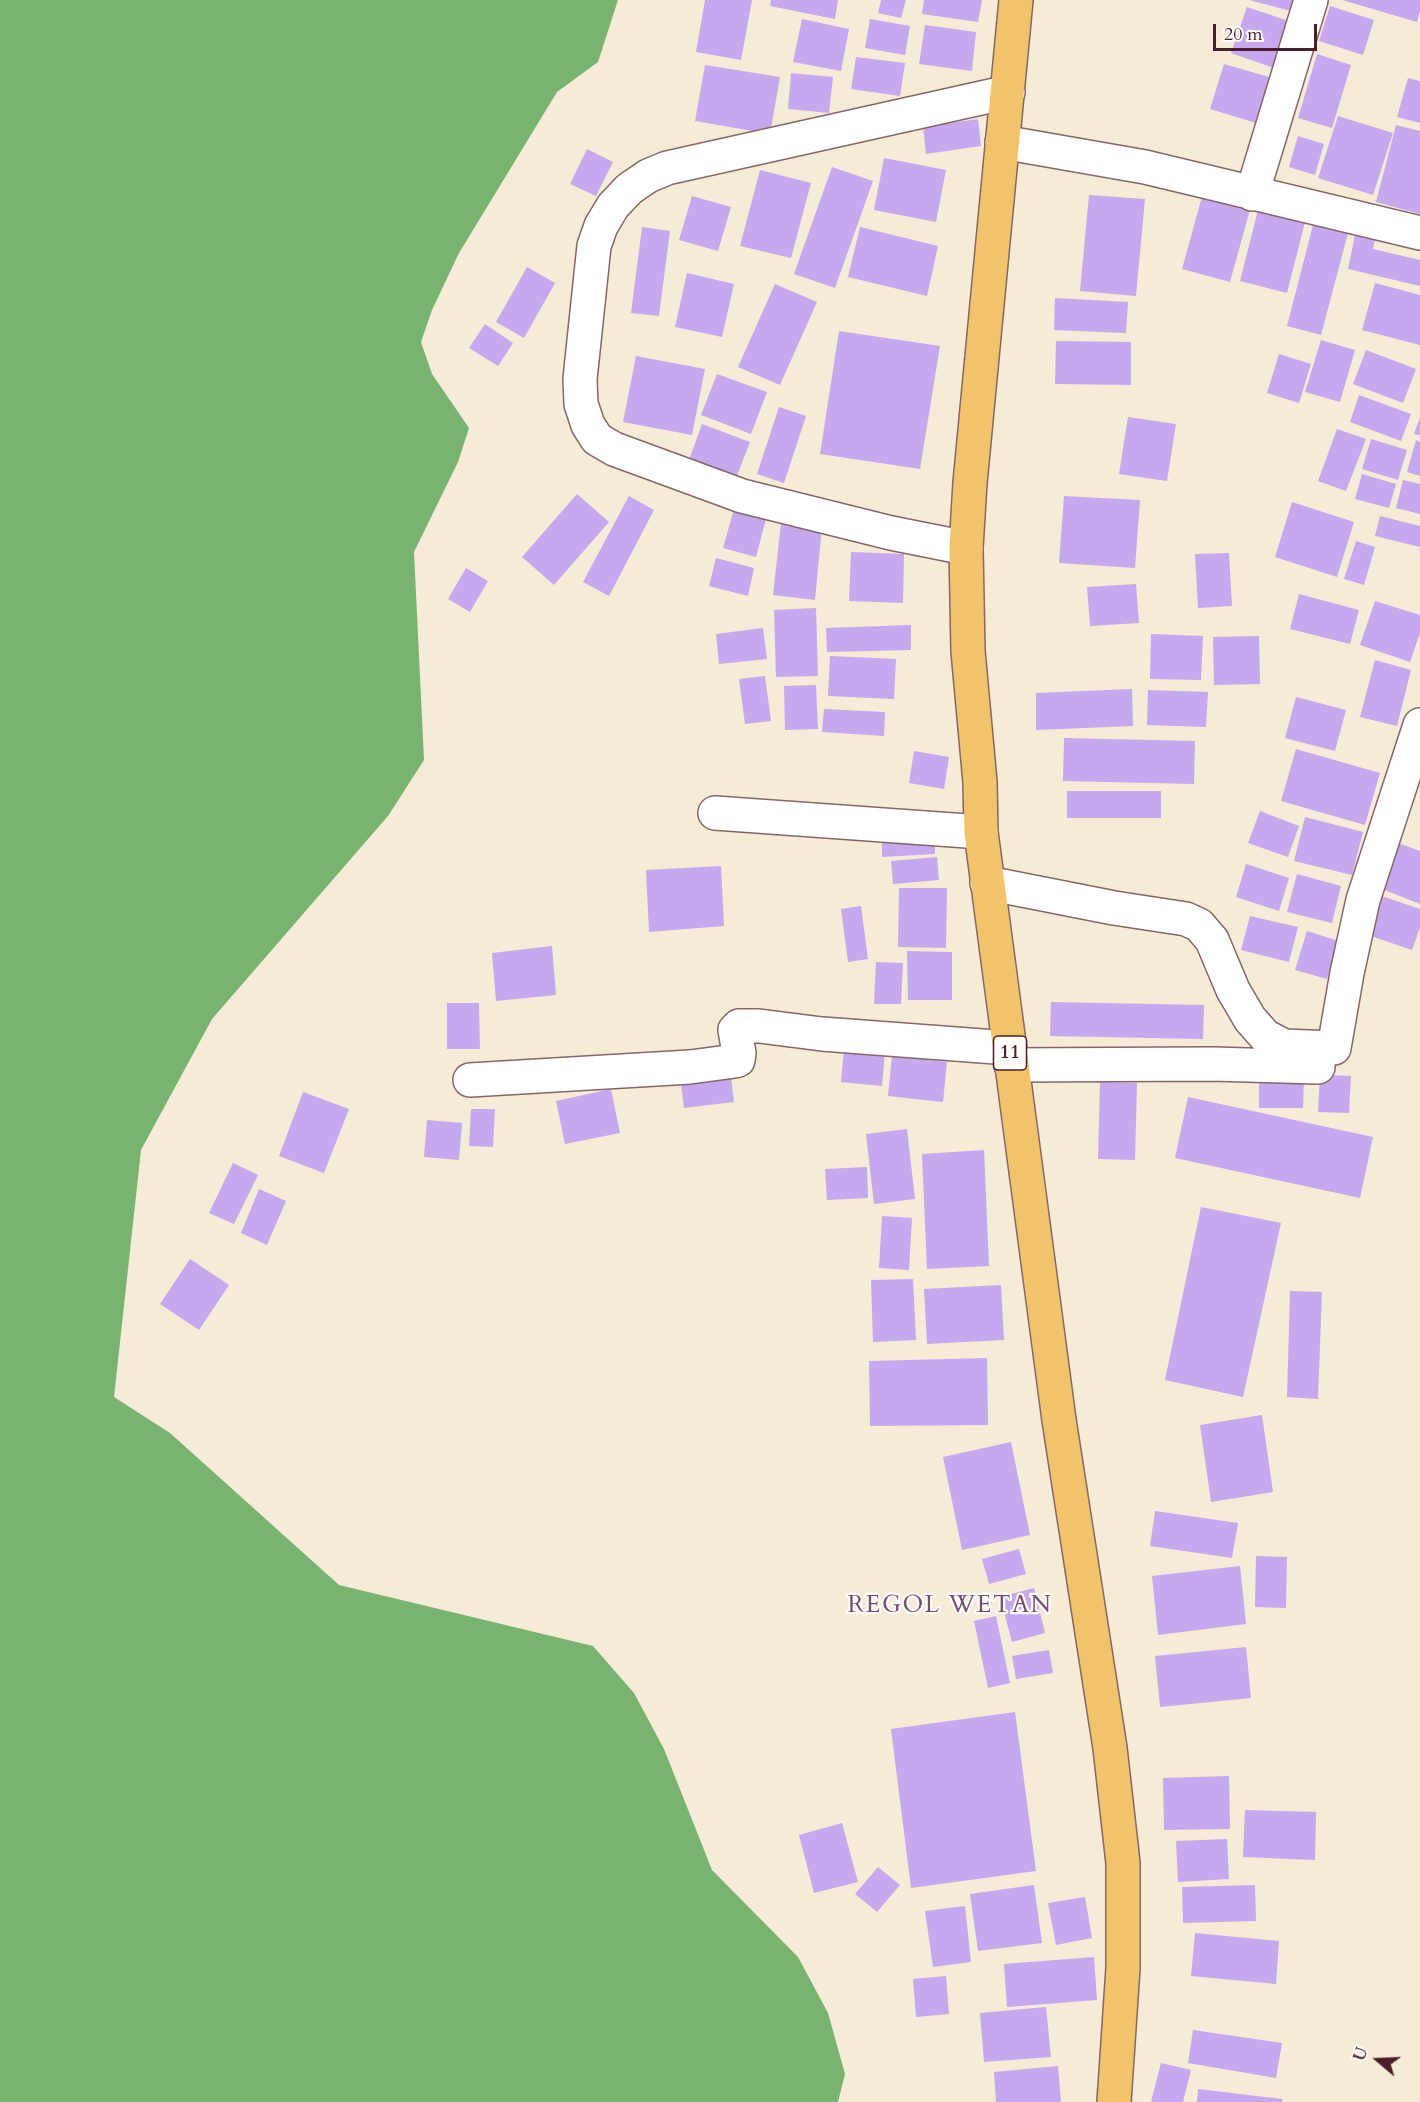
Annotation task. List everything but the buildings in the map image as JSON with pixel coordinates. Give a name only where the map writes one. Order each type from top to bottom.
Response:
[{"type":"highway","name":"11","points":[[1016,0],[971,472],[966,548],[968,651],[987,883],[1059,1420],[1110,1748],[1123,1863],[1124,1968],[1114,2102]]},
{"type":"street","points":[[1252,194],[1311,0]]},
{"type":"street","points":[[966,548],[742,496],[614,449],[597,439],[588,424],[581,404],[580,379],[594,246],[601,226],[613,206],[629,189],[648,176],[667,168],[1008,92]]},
{"type":"street","points":[[1002,142],[1145,167],[1420,233]]},
{"type":"street","points":[[470,1080],[735,1061],[738,1060],[739,1053],[735,1030],[739,1026],[759,1026],[1010,1056],[1324,1067],[1330,1064],[1334,1048],[1363,900],[1420,725]]},
{"type":"street","points":[[715,813],[981,831]]},
{"type":"street","points":[[987,883],[1114,908],[1186,919],[1199,925],[1212,940],[1233,990],[1250,1019],[1265,1036],[1284,1046],[1334,1048]]},
{"type":"green space","points":[[0,0],[618,0],[598,62],[557,92],[459,253],[432,310],[421,342],[432,374],[469,428],[458,462],[414,552],[424,760],[388,816],[212,1019],[141,1150],[114,1397],[170,1433],[339,1585],[593,1646],[634,1693],[664,1749],[712,1870],[798,1957],[828,2013],[845,2074],[838,2102],[0,2102]]},
{"type":"district","name":"REGOL WETAN","points":[[950,1606]]}]
